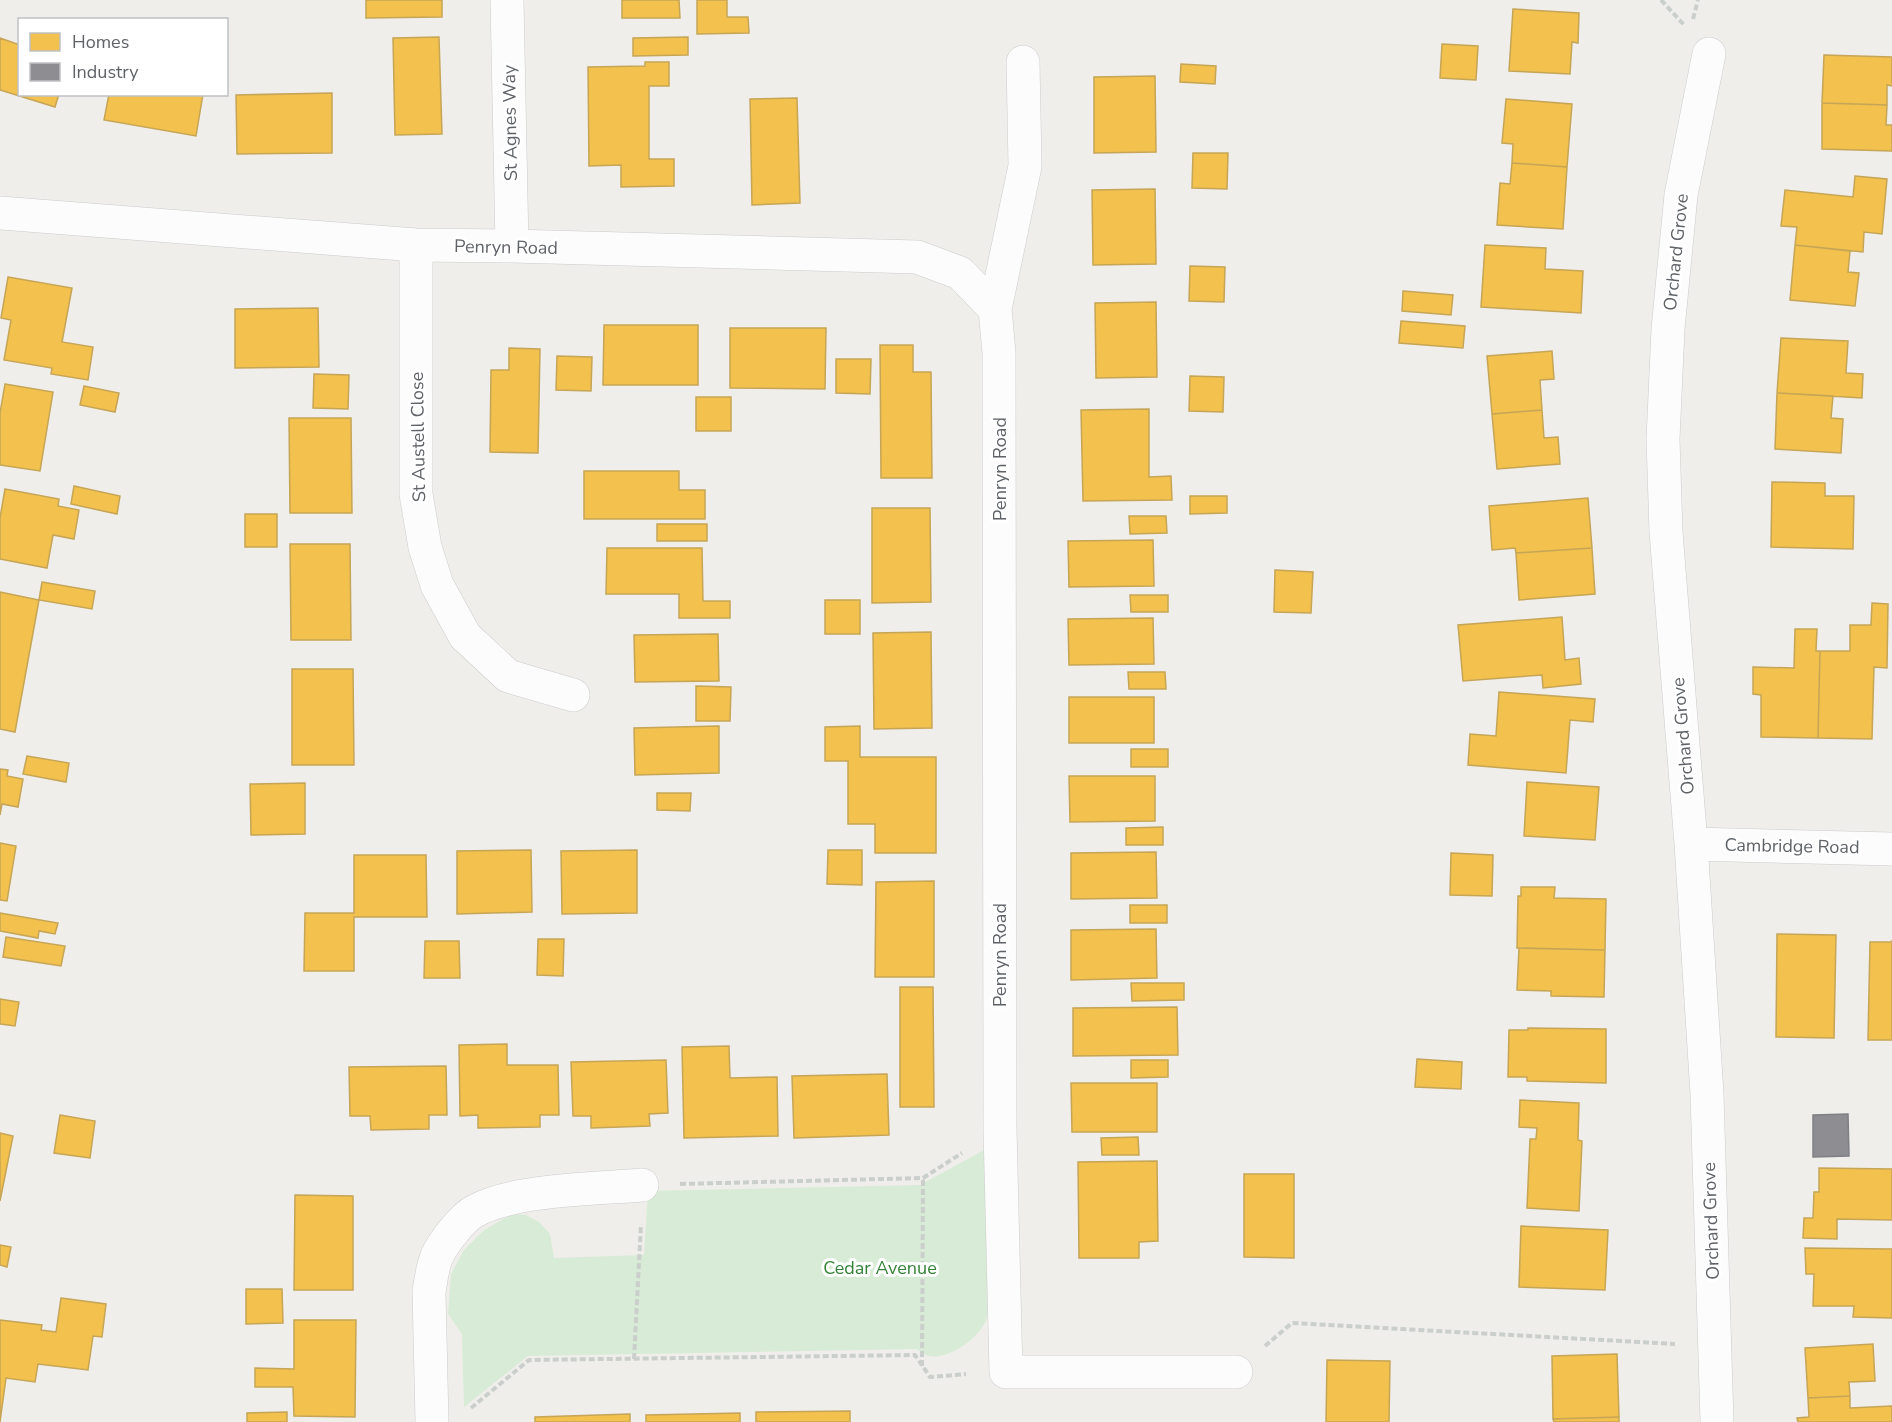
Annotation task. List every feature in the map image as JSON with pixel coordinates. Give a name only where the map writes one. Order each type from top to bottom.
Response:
[{"type":"street","name":"St Agnes Way","points":[[507,0],[512,246]]},
{"type":"street","name":"Orchard Grove","points":[[1709,54],[1681,195],[1668,329],[1663,439],[1666,532],[1691,844],[1707,1094],[1717,1422]]},
{"type":"street","name":"Penryn Road","points":[[1006,1372],[1000,1129],[999,352],[995,309],[1024,166],[1023,62]]},
{"type":"street","name":"Penryn Road","points":[[0,213],[416,245],[917,257],[960,273],[995,309]]},
{"type":"street","name":"St Austell Close","points":[[416,245],[416,494],[425,547],[437,585],[465,636],[508,676],[573,695]]},
{"type":"street","name":"Cambridge Road","points":[[1691,844],[1892,849]]},
{"type":"street","points":[[432,1422],[429,1292],[431,1276],[437,1256],[457,1227],[474,1212],[498,1202],[543,1194],[642,1185]]},
{"type":"street","points":[[1006,1372],[1236,1372]]},
{"type":"path","points":[[634,1359],[642,1185],[923,1178],[1000,1129]]},
{"type":"path","points":[[922,1366],[923,1178]]},
{"type":"path","points":[[1236,1372],[1292,1323],[1714,1346]]},
{"type":"path","points":[[470,1408],[529,1360],[915,1355],[930,1377],[1006,1372]]},
{"type":"green space","name":"Cedar Avenue","points":[[986,1149],[988,1314],[977,1334],[954,1351],[937,1356],[927,1355],[917,1349],[528,1356],[464,1407],[462,1334],[448,1314],[451,1274],[464,1250],[484,1230],[512,1214],[526,1215],[539,1222],[550,1234],[554,1258],[644,1255],[648,1191],[920,1185]]},
{"type":"building: Homes","points":[[366,0],[442,0],[442,17],[366,18]]},
{"type":"building: Homes","points":[[622,0],[679,0],[680,18],[622,18]]},
{"type":"building: Homes","points":[[697,0],[727,0],[727,17],[748,17],[749,33],[697,34]]},
{"type":"building: Homes","points":[[1513,9],[1579,13],[1578,43],[1572,42],[1570,74],[1509,71]]},
{"type":"building: Homes","points":[[439,37],[442,134],[395,135],[393,38]]},
{"type":"building: Homes","points":[[688,37],[688,55],[633,56],[633,38]]},
{"type":"building: Homes","points":[[0,38],[18,44],[18,96],[0,90]]},
{"type":"building: Homes","points":[[1442,44],[1478,46],[1476,80],[1440,78]]},
{"type":"building: Homes","points":[[1824,55],[1892,57],[1892,86],[1887,85],[1887,105],[1822,103]]},
{"type":"building: Homes","points":[[645,62],[669,62],[669,86],[649,86],[649,159],[674,159],[674,186],[621,187],[621,165],[589,166],[588,67],[645,66]]},
{"type":"building: Homes","points":[[1181,64],[1216,66],[1215,84],[1180,82]]},
{"type":"building: Homes","points":[[1155,76],[1156,152],[1094,153],[1094,77]]},
{"type":"building: Homes","points":[[332,93],[332,153],[237,154],[236,95]]},
{"type":"building: Homes","points":[[19,96],[58,96],[55,107]]},
{"type":"building: Homes","points":[[109,96],[203,96],[196,136],[104,120]]},
{"type":"building: Homes","points":[[797,98],[800,203],[752,205],[750,99]]},
{"type":"building: Homes","points":[[1506,99],[1572,104],[1567,167],[1512,163],[1513,144],[1502,143]]},
{"type":"building: Homes","points":[[1822,103],[1887,105],[1886,125],[1892,125],[1892,151],[1822,149]]},
{"type":"building: Homes","points":[[1193,153],[1228,153],[1227,189],[1192,188]]},
{"type":"building: Homes","points":[[1512,163],[1567,167],[1563,229],[1497,225],[1500,183],[1510,184]]},
{"type":"building: Homes","points":[[1855,176],[1887,179],[1882,234],[1864,232],[1863,252],[1795,245],[1797,227],[1781,226],[1785,190],[1853,197]]},
{"type":"building: Homes","points":[[1155,189],[1156,264],[1093,265],[1092,190]]},
{"type":"building: Homes","points":[[1485,245],[1546,248],[1545,269],[1583,271],[1581,313],[1481,307]]},
{"type":"building: Homes","points":[[1795,245],[1850,251],[1848,272],[1859,273],[1855,306],[1790,300]]},
{"type":"building: Homes","points":[[1190,266],[1225,267],[1224,302],[1189,301]]},
{"type":"building: Homes","points":[[8,277],[72,288],[62,342],[93,347],[88,380],[51,374],[52,368],[4,360],[11,320],[1,318]]},
{"type":"building: Homes","points":[[1403,291],[1453,295],[1451,315],[1402,311]]},
{"type":"building: Homes","points":[[1156,302],[1157,377],[1096,378],[1095,303]]},
{"type":"building: Homes","points":[[318,308],[319,367],[235,368],[235,309]]},
{"type":"building: Homes","points":[[1401,321],[1465,326],[1463,348],[1399,343]]},
{"type":"building: Homes","points":[[604,325],[698,325],[698,385],[603,385]]},
{"type":"building: Homes","points":[[730,328],[826,328],[825,389],[730,388]]},
{"type":"building: Homes","points":[[1781,338],[1848,341],[1846,373],[1863,374],[1862,398],[1777,393]]},
{"type":"building: Homes","points":[[880,345],[913,345],[913,372],[931,372],[932,478],[881,478]]},
{"type":"building: Homes","points":[[509,348],[540,349],[538,453],[490,452],[491,370],[509,370]]},
{"type":"building: Homes","points":[[1552,351],[1554,379],[1540,380],[1542,410],[1492,414],[1487,356]]},
{"type":"building: Homes","points":[[557,356],[592,357],[591,391],[556,390]]},
{"type":"building: Homes","points":[[836,359],[871,359],[870,394],[836,393]]},
{"type":"building: Homes","points":[[314,374],[349,375],[348,409],[313,408]]},
{"type":"building: Homes","points":[[1190,376],[1224,377],[1223,412],[1189,411]]},
{"type":"building: Homes","points":[[5,384],[53,392],[40,471],[0,465],[0,413]]},
{"type":"building: Homes","points":[[84,386],[119,393],[115,412],[80,405]]},
{"type":"building: Homes","points":[[1777,393],[1833,396],[1831,418],[1843,419],[1841,453],[1775,449]]},
{"type":"building: Homes","points":[[696,397],[731,397],[731,431],[696,431]]},
{"type":"building: Homes","points":[[1149,409],[1149,477],[1171,476],[1172,500],[1083,501],[1081,410]]},
{"type":"building: Homes","points":[[1542,410],[1544,438],[1558,437],[1560,464],[1497,469],[1492,414]]},
{"type":"building: Homes","points":[[289,418],[351,418],[352,513],[290,513]]},
{"type":"building: Homes","points":[[584,471],[679,471],[679,490],[705,490],[705,519],[584,519]]},
{"type":"building: Homes","points":[[1772,482],[1825,483],[1825,496],[1854,496],[1853,549],[1771,547]]},
{"type":"building: Homes","points":[[74,486],[120,496],[117,514],[71,504]]},
{"type":"building: Homes","points":[[5,489],[59,499],[58,506],[79,510],[74,539],[53,535],[47,568],[0,559],[0,518]]},
{"type":"building: Homes","points":[[1190,496],[1227,496],[1227,513],[1190,514]]},
{"type":"building: Homes","points":[[1588,498],[1592,548],[1516,553],[1515,548],[1492,550],[1489,506]]},
{"type":"building: Homes","points":[[872,508],[930,508],[931,602],[872,603]]},
{"type":"building: Homes","points":[[245,514],[277,514],[277,547],[245,547]]},
{"type":"building: Homes","points":[[1129,516],[1166,516],[1167,533],[1130,534]]},
{"type":"building: Homes","points":[[657,524],[707,524],[707,541],[657,541]]},
{"type":"building: Homes","points":[[1153,540],[1154,586],[1069,587],[1068,541]]},
{"type":"building: Homes","points":[[290,544],[350,544],[351,640],[291,640]]},
{"type":"building: Homes","points":[[607,548],[702,548],[703,601],[730,601],[730,618],[679,618],[679,594],[606,594]]},
{"type":"building: Homes","points":[[1592,548],[1595,594],[1519,600],[1516,553]]},
{"type":"building: Homes","points":[[1275,570],[1313,572],[1311,613],[1274,612]]},
{"type":"building: Homes","points":[[42,582],[95,591],[92,609],[39,600]]},
{"type":"building: Homes","points":[[0,592],[39,600],[15,732],[0,729]]},
{"type":"building: Homes","points":[[1130,595],[1168,595],[1168,612],[1131,612]]},
{"type":"building: Homes","points":[[825,600],[860,600],[860,634],[825,634]]},
{"type":"building: Homes","points":[[1872,603],[1888,604],[1887,668],[1874,667],[1872,739],[1818,738],[1820,651],[1850,651],[1850,625],[1871,625]]},
{"type":"building: Homes","points":[[1562,617],[1565,660],[1579,658],[1581,684],[1543,688],[1542,675],[1463,681],[1458,625]]},
{"type":"building: Homes","points":[[1153,618],[1154,664],[1069,665],[1068,619]]},
{"type":"building: Homes","points":[[1795,629],[1817,629],[1816,651],[1820,651],[1818,738],[1761,737],[1761,695],[1753,694],[1753,667],[1794,668]]},
{"type":"building: Homes","points":[[931,632],[932,728],[874,729],[873,633]]},
{"type":"building: Homes","points":[[718,634],[719,681],[635,682],[634,635]]},
{"type":"building: Homes","points":[[292,669],[353,669],[354,765],[292,765]]},
{"type":"building: Homes","points":[[1128,672],[1165,672],[1166,689],[1129,689]]},
{"type":"building: Homes","points":[[696,686],[731,687],[730,721],[696,721]]},
{"type":"building: Homes","points":[[1499,692],[1595,699],[1593,722],[1570,720],[1566,773],[1468,765],[1470,734],[1496,736]]},
{"type":"building: Homes","points":[[1069,697],[1154,697],[1154,743],[1069,743]]},
{"type":"building: Homes","points":[[719,726],[719,773],[635,775],[634,728]]},
{"type":"building: Homes","points":[[860,726],[860,757],[936,757],[936,853],[875,853],[875,824],[848,824],[848,761],[825,761],[825,727]]},
{"type":"building: Homes","points":[[1131,749],[1168,749],[1168,767],[1131,767]]},
{"type":"building: Homes","points":[[27,756],[69,763],[66,782],[23,774]]},
{"type":"building: Homes","points":[[0,769],[8,770],[7,776],[23,779],[18,807],[2,804],[0,815]]},
{"type":"building: Homes","points":[[1069,776],[1155,776],[1155,821],[1070,822]]},
{"type":"building: Homes","points":[[1527,782],[1599,787],[1595,840],[1524,836]]},
{"type":"building: Homes","points":[[305,783],[305,834],[251,835],[250,784]]},
{"type":"building: Homes","points":[[657,793],[691,793],[690,811],[657,810]]},
{"type":"building: Homes","points":[[1163,827],[1163,845],[1126,845],[1126,828]]},
{"type":"building: Homes","points":[[0,843],[16,846],[7,901],[0,900]]},
{"type":"building: Homes","points":[[531,850],[532,912],[457,914],[457,851]]},
{"type":"building: Homes","points":[[637,850],[637,913],[562,914],[561,851]]},
{"type":"building: Homes","points":[[828,850],[862,850],[862,885],[827,884]]},
{"type":"building: Homes","points":[[1156,852],[1157,898],[1071,899],[1071,853]]},
{"type":"building: Homes","points":[[1451,853],[1493,855],[1492,896],[1450,895]]},
{"type":"building: Homes","points":[[354,855],[426,855],[427,917],[354,917],[354,971],[304,971],[305,913],[354,913]]},
{"type":"building: Homes","points":[[934,881],[934,977],[875,977],[876,882]]},
{"type":"building: Homes","points":[[1521,887],[1555,887],[1554,898],[1606,899],[1605,950],[1517,948],[1518,896],[1521,896]]},
{"type":"building: Homes","points":[[1130,905],[1167,905],[1167,923],[1130,923]]},
{"type":"building: Homes","points":[[0,913],[58,923],[55,934],[39,931],[38,938],[0,931]]},
{"type":"building: Homes","points":[[1156,929],[1157,978],[1071,980],[1071,930]]},
{"type":"building: Homes","points":[[1777,934],[1836,935],[1834,1038],[1776,1037]]},
{"type":"building: Homes","points":[[6,937],[65,946],[61,966],[3,957]]},
{"type":"building: Homes","points":[[538,939],[564,939],[563,976],[537,975]]},
{"type":"building: Homes","points":[[425,941],[459,941],[460,978],[424,978]]},
{"type":"building: Homes","points":[[1870,942],[1892,942],[1892,1040],[1868,1040]]},
{"type":"building: Homes","points":[[1519,948],[1605,950],[1604,997],[1551,996],[1551,991],[1517,990]]},
{"type":"building: Homes","points":[[1131,983],[1184,983],[1184,1000],[1132,1001]]},
{"type":"building: Homes","points":[[900,987],[933,987],[934,1107],[900,1107]]},
{"type":"building: Homes","points":[[0,999],[19,1002],[15,1026],[0,1024]]},
{"type":"building: Homes","points":[[1177,1007],[1178,1055],[1073,1056],[1073,1008]]},
{"type":"building: Homes","points":[[1528,1028],[1606,1029],[1606,1083],[1527,1081],[1527,1077],[1508,1077],[1509,1030],[1528,1030]]},
{"type":"building: Homes","points":[[507,1044],[507,1065],[558,1065],[559,1115],[540,1115],[540,1127],[478,1128],[478,1115],[460,1116],[459,1045]]},
{"type":"building: Homes","points":[[729,1046],[730,1078],[777,1077],[778,1136],[684,1138],[682,1047]]},
{"type":"building: Homes","points":[[1417,1059],[1462,1062],[1461,1089],[1415,1087]]},
{"type":"building: Homes","points":[[666,1060],[668,1113],[649,1114],[650,1126],[591,1128],[591,1116],[573,1116],[571,1062]]},
{"type":"building: Homes","points":[[1131,1060],[1168,1060],[1168,1077],[1131,1078]]},
{"type":"building: Homes","points":[[446,1066],[447,1115],[429,1115],[429,1129],[371,1130],[370,1116],[350,1116],[349,1067]]},
{"type":"building: Homes","points":[[887,1074],[889,1135],[794,1138],[792,1076]]},
{"type":"building: Homes","points":[[1071,1083],[1157,1083],[1157,1132],[1072,1132]]},
{"type":"building: Homes","points":[[1520,1100],[1579,1103],[1578,1140],[1582,1141],[1579,1211],[1527,1208],[1530,1139],[1536,1139],[1537,1128],[1519,1127]]},
{"type":"building: Homes","points":[[60,1115],[95,1121],[90,1158],[54,1153]]},
{"type":"building: Homes","points":[[0,1133],[13,1136],[0,1201]]},
{"type":"building: Homes","points":[[1138,1137],[1139,1155],[1102,1155],[1101,1138]]},
{"type":"building: Homes","points":[[1157,1161],[1158,1241],[1139,1242],[1139,1258],[1079,1258],[1078,1162]]},
{"type":"building: Homes","points":[[1819,1168],[1892,1169],[1892,1220],[1837,1219],[1837,1239],[1803,1238],[1804,1218],[1813,1218],[1814,1192],[1819,1192]]},
{"type":"building: Homes","points":[[1244,1174],[1294,1174],[1294,1258],[1244,1257]]},
{"type":"building: Homes","points":[[295,1195],[353,1196],[353,1290],[294,1290]]},
{"type":"building: Homes","points":[[1521,1226],[1608,1230],[1605,1290],[1519,1287]]},
{"type":"building: Homes","points":[[0,1245],[11,1247],[7,1267],[0,1265]]},
{"type":"building: Homes","points":[[1805,1248],[1892,1249],[1892,1318],[1853,1317],[1854,1306],[1813,1306],[1814,1274],[1806,1274]]},
{"type":"building: Homes","points":[[246,1289],[282,1289],[283,1323],[246,1324]]},
{"type":"building: Homes","points":[[61,1298],[106,1304],[102,1337],[93,1336],[88,1370],[38,1364],[35,1382],[6,1378],[0,1422],[0,1320],[42,1325],[41,1330],[56,1332]]},
{"type":"building: Homes","points":[[294,1320],[356,1320],[355,1417],[294,1416],[293,1387],[255,1387],[255,1368],[294,1369]]},
{"type":"building: Homes","points":[[1873,1344],[1875,1381],[1849,1382],[1850,1396],[1808,1398],[1805,1348]]},
{"type":"building: Homes","points":[[1617,1354],[1619,1417],[1553,1419],[1552,1356]]},
{"type":"building: Homes","points":[[1327,1360],[1390,1361],[1389,1422],[1326,1422]]},
{"type":"building: Homes","points":[[1850,1396],[1850,1408],[1892,1406],[1892,1422],[1798,1422],[1797,1418],[1809,1417],[1808,1398]]},
{"type":"building: Homes","points":[[850,1411],[850,1422],[756,1422],[756,1412]]},
{"type":"building: Homes","points":[[287,1412],[287,1422],[247,1422],[247,1413]]},
{"type":"building: Homes","points":[[740,1413],[740,1422],[646,1422],[646,1415]]},
{"type":"building: Homes","points":[[630,1414],[630,1422],[535,1422],[535,1417]]},
{"type":"building: Homes","points":[[1619,1417],[1619,1422],[1554,1422],[1553,1419]]},
{"type":"building: Industry","points":[[1848,1114],[1849,1156],[1813,1157],[1813,1115]]}]
